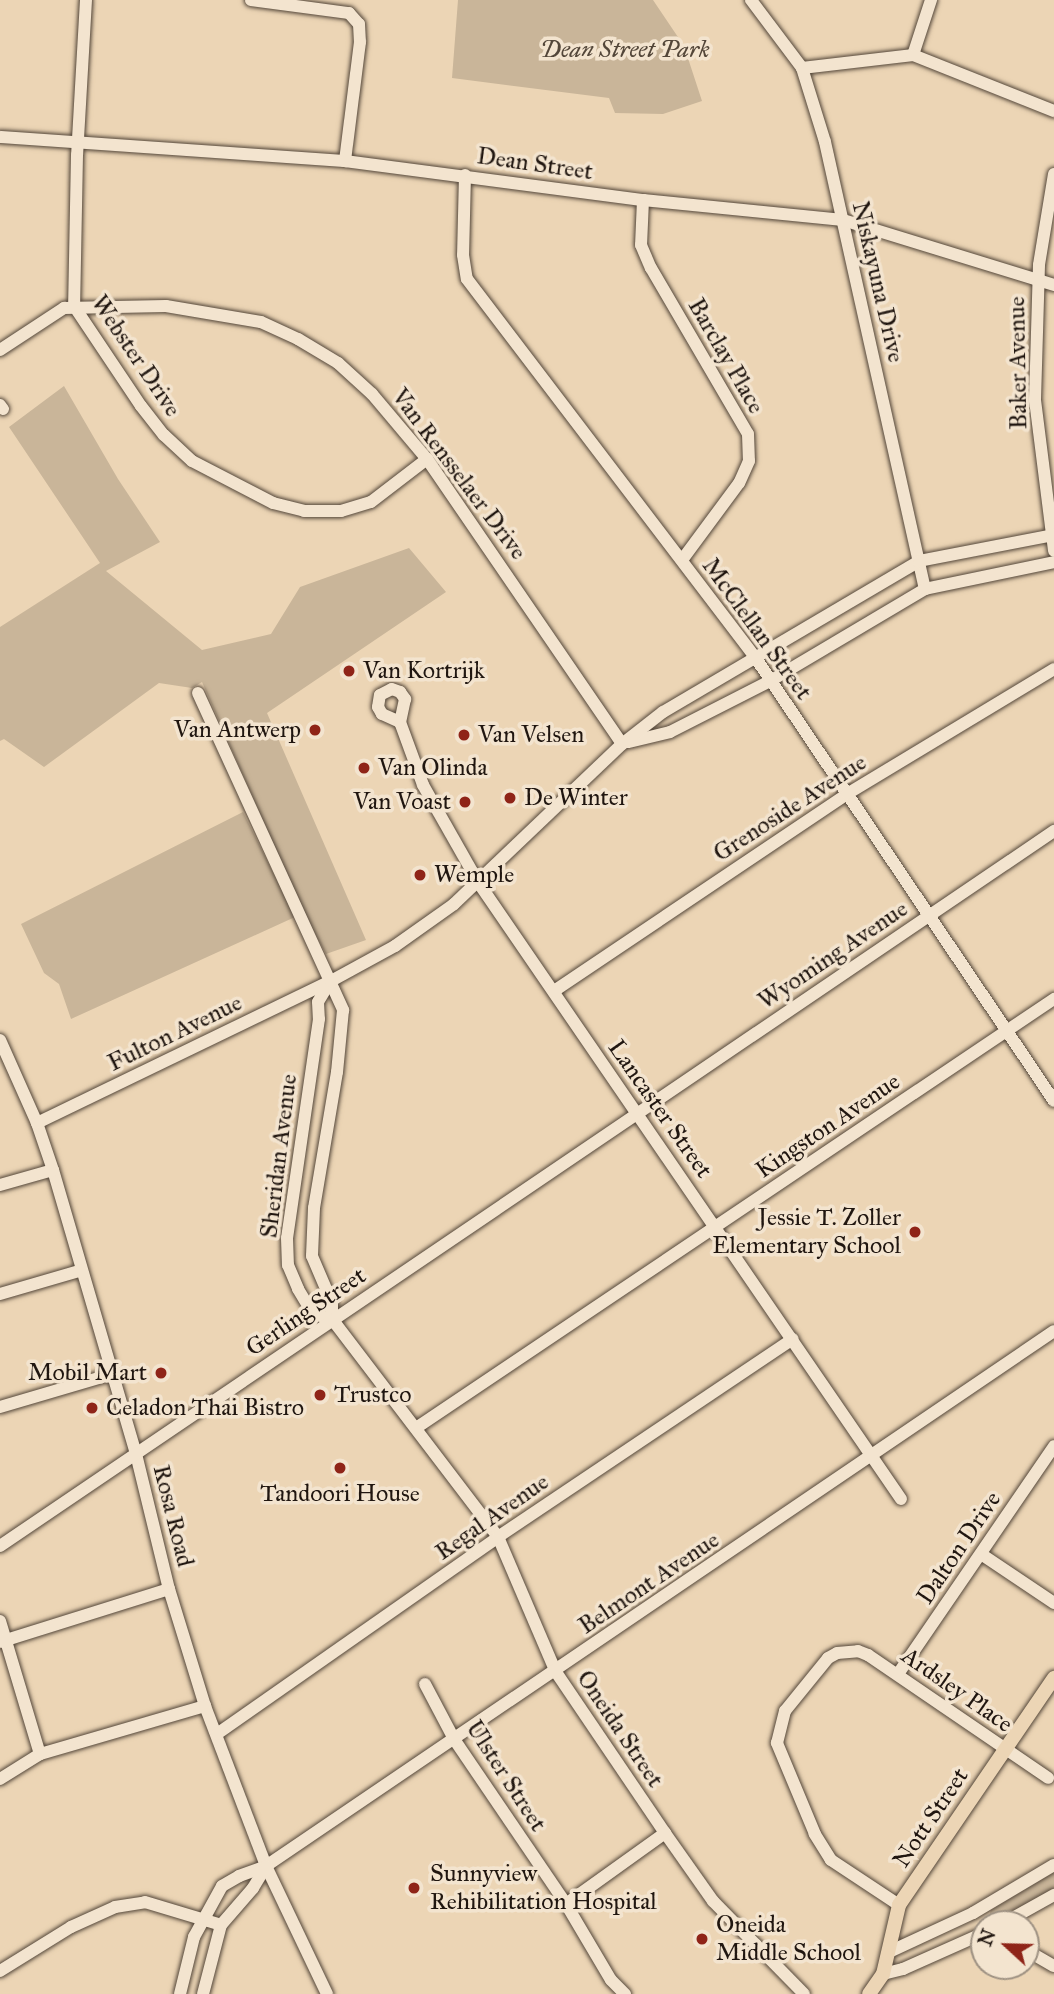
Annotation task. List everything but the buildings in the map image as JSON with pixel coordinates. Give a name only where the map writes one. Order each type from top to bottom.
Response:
[{"type":"main road","name":"Nott Street","points":[[870,1994],[883,1974],[899,1905],[1054,1678]]},
{"type":"street","name":"Webster Drive","points":[[86,0],[78,141],[74,306],[164,436],[192,461],[273,503],[304,511],[341,511],[371,502],[427,459]]},
{"type":"street","points":[[251,0],[349,13],[359,24],[360,43],[345,161]]},
{"type":"street","name":"Niskayuna Drive","points":[[751,0],[802,68],[825,142],[925,589]]},
{"type":"street","points":[[913,55],[931,0]]},
{"type":"street","points":[[802,68],[913,55],[1054,111]]},
{"type":"street","name":"Dean Street","points":[[0,137],[345,161],[643,200],[843,220],[1054,285]]},
{"type":"street","name":"Baker Avenue","points":[[1054,174],[1038,281],[1035,400],[1054,551]]},
{"type":"street","name":"McClellan Street","points":[[465,176],[463,255],[467,279],[755,657],[1054,1101]]},
{"type":"street","name":"Barclay Place","points":[[643,200],[641,245],[651,268],[748,434],[749,461],[739,483],[682,560]]},
{"type":"street","name":"Van Rensselaer Drive","points":[[0,350],[64,308],[166,306],[261,322],[298,339],[338,363],[372,394],[427,459],[621,744]]},
{"type":"street","name":"Fulton Avenue","points":[[37,1123],[331,981],[395,946],[454,904],[621,744],[663,712],[919,561],[1052,536]]},
{"type":"street","points":[[621,744],[670,732],[770,681],[925,589],[1054,562]]},
{"type":"street","name":"Grenoside Avenue","points":[[554,991],[847,794],[1054,669]]},
{"type":"street","name":"Sheridan Avenue","points":[[198,693],[343,1010],[337,1072],[314,1208],[312,1256],[332,1303],[332,1319],[416,1428]]},
{"type":"street","name":"Lancaster Street","points":[[400,722],[423,785],[478,882],[901,1499]]},
{"type":"street","name":"Wyoming Avenue","points":[[637,1114],[1054,831]]},
{"type":"street","name":"Sheridan Avenue","points":[[331,981],[318,1002],[319,1019],[287,1238],[288,1265],[298,1289],[313,1314],[332,1319]]},
{"type":"street","name":"Kingston Avenue","points":[[416,1428],[1054,999]]},
{"type":"street","name":"Rosa Road","points":[[0,1040],[37,1123],[53,1170],[136,1454],[169,1589],[205,1706],[266,1866],[327,1994]]},
{"type":"street","points":[[0,1073],[13,1069]]},
{"type":"street","name":"Gerling Street","points":[[0,1546],[637,1114]]},
{"type":"street","points":[[0,1185],[53,1170]]},
{"type":"street","points":[[0,1294],[82,1270]]},
{"type":"street","name":"Belmont Avenue","points":[[266,1866],[556,1672],[1054,1331]]},
{"type":"street","name":"Regal Avenue","points":[[217,1734],[498,1537],[793,1339]]},
{"type":"street","points":[[0,1407],[112,1374]]},
{"type":"street","name":"Oneida Street","points":[[416,1428],[498,1537],[556,1672],[665,1833],[713,1901],[804,1994]]},
{"type":"street","name":"Dalton Drive","points":[[898,1674],[1054,1446]]},
{"type":"street","points":[[981,1554],[1054,1603]]},
{"type":"street","points":[[3,1641],[169,1589]]},
{"type":"street","points":[[0,1621],[3,1641],[40,1754]]},
{"type":"street","name":"Ardsley Place","points":[[899,1905],[831,1860],[815,1835],[777,1743],[785,1711],[828,1658],[837,1653],[858,1651],[869,1655],[1048,1778]]},
{"type":"street","name":"Ulster Street","points":[[425,1684],[454,1739],[566,1904],[611,1979],[625,1994]]},
{"type":"street","points":[[0,1779],[40,1754],[205,1706]]},
{"type":"street","points":[[566,1904],[665,1833]]},
{"type":"street","points":[[979,1910],[1054,1865]]},
{"type":"street","points":[[180,1994],[194,1937],[222,1886],[266,1866]]},
{"type":"street","points":[[203,1994],[221,1925],[253,1888],[266,1866]]},
{"type":"street","points":[[1027,1910],[1054,1895]]},
{"type":"street","points":[[0,1971],[71,1927],[115,1906],[145,1902],[221,1925]]},
{"type":"street","points":[[889,1952],[970,1915]]},
{"type":"street","points":[[883,1974],[927,1959],[970,1939]]},
{"type":"street","points":[[914,1941],[927,1959]]},
{"type":"green space","name":"Dean Street Park","points":[[458,0],[653,0],[684,46],[702,101],[663,114],[615,113],[609,98],[452,78]]},
{"type":"green space","points":[[64,386],[118,479],[160,542],[106,571],[202,650],[271,634],[300,587],[409,548],[446,592],[267,713],[366,940],[326,954],[303,911],[202,682],[192,688],[159,683],[44,767],[4,739],[0,741],[0,627],[100,563],[9,427]]},
{"type":"green space","points":[[243,812],[295,917],[71,1019],[59,984],[44,973],[21,924]]},
{"type":"green space","points":[[1054,1872],[1054,1890],[1015,1910],[991,1910]]},
{"type":"place","name":"Van Kortrijk","points":[[349,671]]},
{"type":"place","name":"Van Antwerp","points":[[315,730]]},
{"type":"place","name":"Van Velsen","points":[[464,735]]},
{"type":"place","name":"Van Olinda","points":[[364,768]]},
{"type":"place","name":"De Winter","points":[[510,798]]},
{"type":"place","name":"Van Voast","points":[[465,802]]},
{"type":"place","name":"Wemple","points":[[420,875]]},
{"type":"place","name":"Jessie T. Zoller Elementary School","points":[[915,1232]]},
{"type":"place","name":"Mobil Mart","points":[[161,1373]]},
{"type":"place","name":"Trustco","points":[[320,1395]]},
{"type":"place","name":"Celadon Thai Bistro","points":[[92,1408]]},
{"type":"place","name":"Tandoori House","points":[[340,1468]]},
{"type":"place","name":"Sunnyview Rehibilitation Hospital","points":[[414,1888]]},
{"type":"place","name":"Oneida Middle School","points":[[702,1939]]}]
